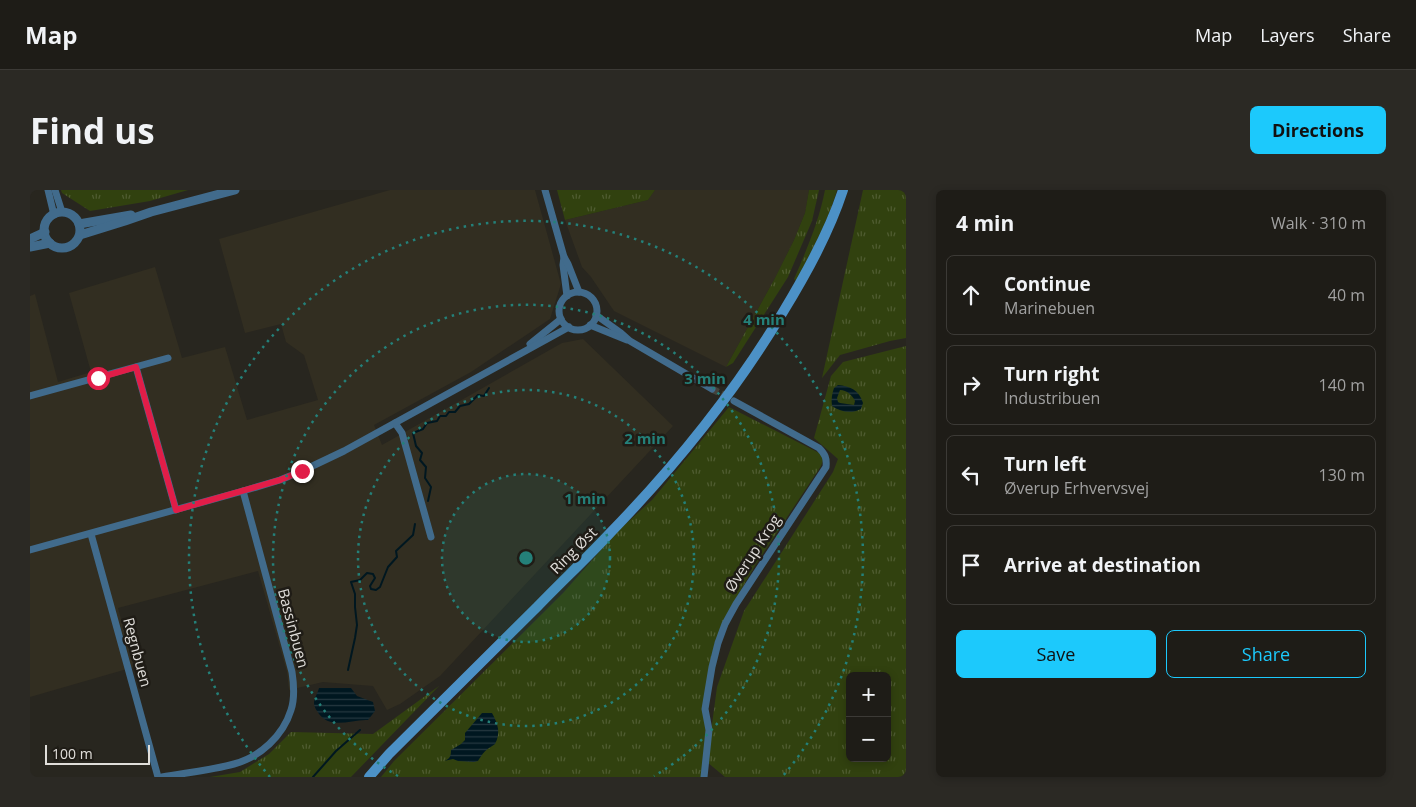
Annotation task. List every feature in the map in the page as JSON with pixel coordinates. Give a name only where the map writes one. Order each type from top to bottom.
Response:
[{"type":"main road","name":"Ring Øst","points":[[368,777],[611,533],[693,439],[733,388],[770,333],[826,232],[843,190]]},
{"type":"street","points":[[48,190],[58,214]]},
{"type":"street","points":[[56,190],[58,214]]},
{"type":"street","points":[[80,235],[151,212],[235,190]]},
{"type":"street","points":[[545,190],[564,257],[579,292]]},
{"type":"street","points":[[79,224],[151,212]]},
{"type":"street","points":[[58,214],[71,214],[79,224],[80,235],[70,246],[59,248],[50,243],[45,232],[46,224],[58,214]]},
{"type":"street","points":[[30,239],[45,232]]},
{"type":"street","points":[[30,247],[50,243]]},
{"type":"street","points":[[564,257],[563,265],[567,296]]},
{"type":"street","points":[[579,292],[591,297],[597,309],[590,325],[580,330],[569,327],[561,319],[560,314],[561,304],[567,296],[579,292]]},
{"type":"street","points":[[596,315],[630,341]]},
{"type":"street","points":[[516,355],[561,319]]},
{"type":"street","points":[[590,325],[630,341],[712,388]]},
{"type":"street","points":[[30,550],[243,491],[302,471],[344,451],[569,327]]},
{"type":"street","points":[[30,396],[168,358]]},
{"type":"street","points":[[136,367],[176,510]]},
{"type":"street","name":"Øverup Krog","points":[[704,777],[709,730],[705,709],[712,667],[720,637],[736,604],[826,467],[827,460],[819,448],[734,401]]},
{"type":"street","points":[[395,422],[402,433],[430,537]]},
{"type":"street","name":"Bassinbuen","points":[[160,777],[234,764],[254,756],[272,742],[284,726],[291,710],[294,689],[292,672],[243,491]]},
{"type":"street","name":"Regnbuen","points":[[91,534],[160,777]]},
{"type":"shaded area","points":[[390,190],[535,190],[561,284],[550,319],[471,372],[374,425],[382,445],[562,343],[583,339],[673,426],[440,676],[400,704],[387,710],[373,686],[323,682],[289,690],[287,672],[258,571],[118,608],[134,667],[30,697],[30,296],[35,294],[58,382],[91,372],[69,293],[155,267],[182,358],[225,347],[247,420],[318,400],[304,355],[286,342],[281,324],[245,333],[219,239]]},
{"type":"shaded area","points":[[655,190],[809,190],[805,213],[794,240],[726,367],[614,311],[582,267],[565,220],[648,200]]},
{"type":"green space","points":[[61,190],[188,190],[150,201],[90,211],[62,193]]},
{"type":"green space","points":[[557,190],[655,190],[648,200],[565,220]]},
{"type":"green space","points":[[809,190],[819,190],[812,221],[788,277],[733,363],[726,367],[794,240],[805,213]]},
{"type":"green space","points":[[825,190],[837,190],[824,225],[796,281],[794,279],[816,224]]},
{"type":"green space","points":[[863,190],[906,190],[906,338],[840,355],[822,378]]},
{"type":"green space","points":[[906,346],[906,777],[725,777],[707,762],[717,687],[744,611],[833,472],[838,459],[814,438],[831,376],[843,362]]},
{"type":"green space","points":[[729,407],[821,454],[823,460],[821,466],[756,564],[724,619],[715,642],[709,673],[707,732],[702,777],[381,777],[394,761],[563,593],[618,531],[652,500]]},
{"type":"green space","points":[[439,686],[351,777],[210,777],[240,772],[269,754],[291,732],[373,734]]},
{"type":"water","points":[[838,385],[854,390],[863,403],[861,409],[846,412],[832,406],[834,388]],"holes":[[[840,390],[843,390],[855,401],[854,405],[838,402],[837,398]]]},
{"type":"water","points":[[319,688],[351,688],[357,696],[373,702],[375,711],[368,720],[342,723],[329,722],[319,714],[314,706]]},
{"type":"water","points":[[482,713],[492,713],[496,721],[498,732],[495,744],[485,751],[478,761],[458,761],[453,759],[444,761],[450,757],[451,750],[465,740],[465,733]]},
{"type":"waterway","points":[[428,501],[431,487],[425,478],[426,467],[420,460],[422,453],[416,446],[413,433],[423,429],[427,423],[437,421],[440,416],[446,416],[449,412],[455,412],[460,406],[469,404],[478,395],[484,396],[489,388]]},
{"type":"waterway","points":[[348,670],[357,625],[355,594],[351,582],[360,580],[367,573],[373,574],[375,578],[370,586],[371,589],[376,590],[380,587],[388,567],[397,557],[396,551],[413,535],[415,524]]},
{"type":"waterway","points":[[313,777],[336,751],[360,730]]},
{"type":"tunnel","points":[[712,389],[730,398]]},
{"type":"route","points":[[98,378],[136,367],[176,510],[280,480],[302,471]]}]
